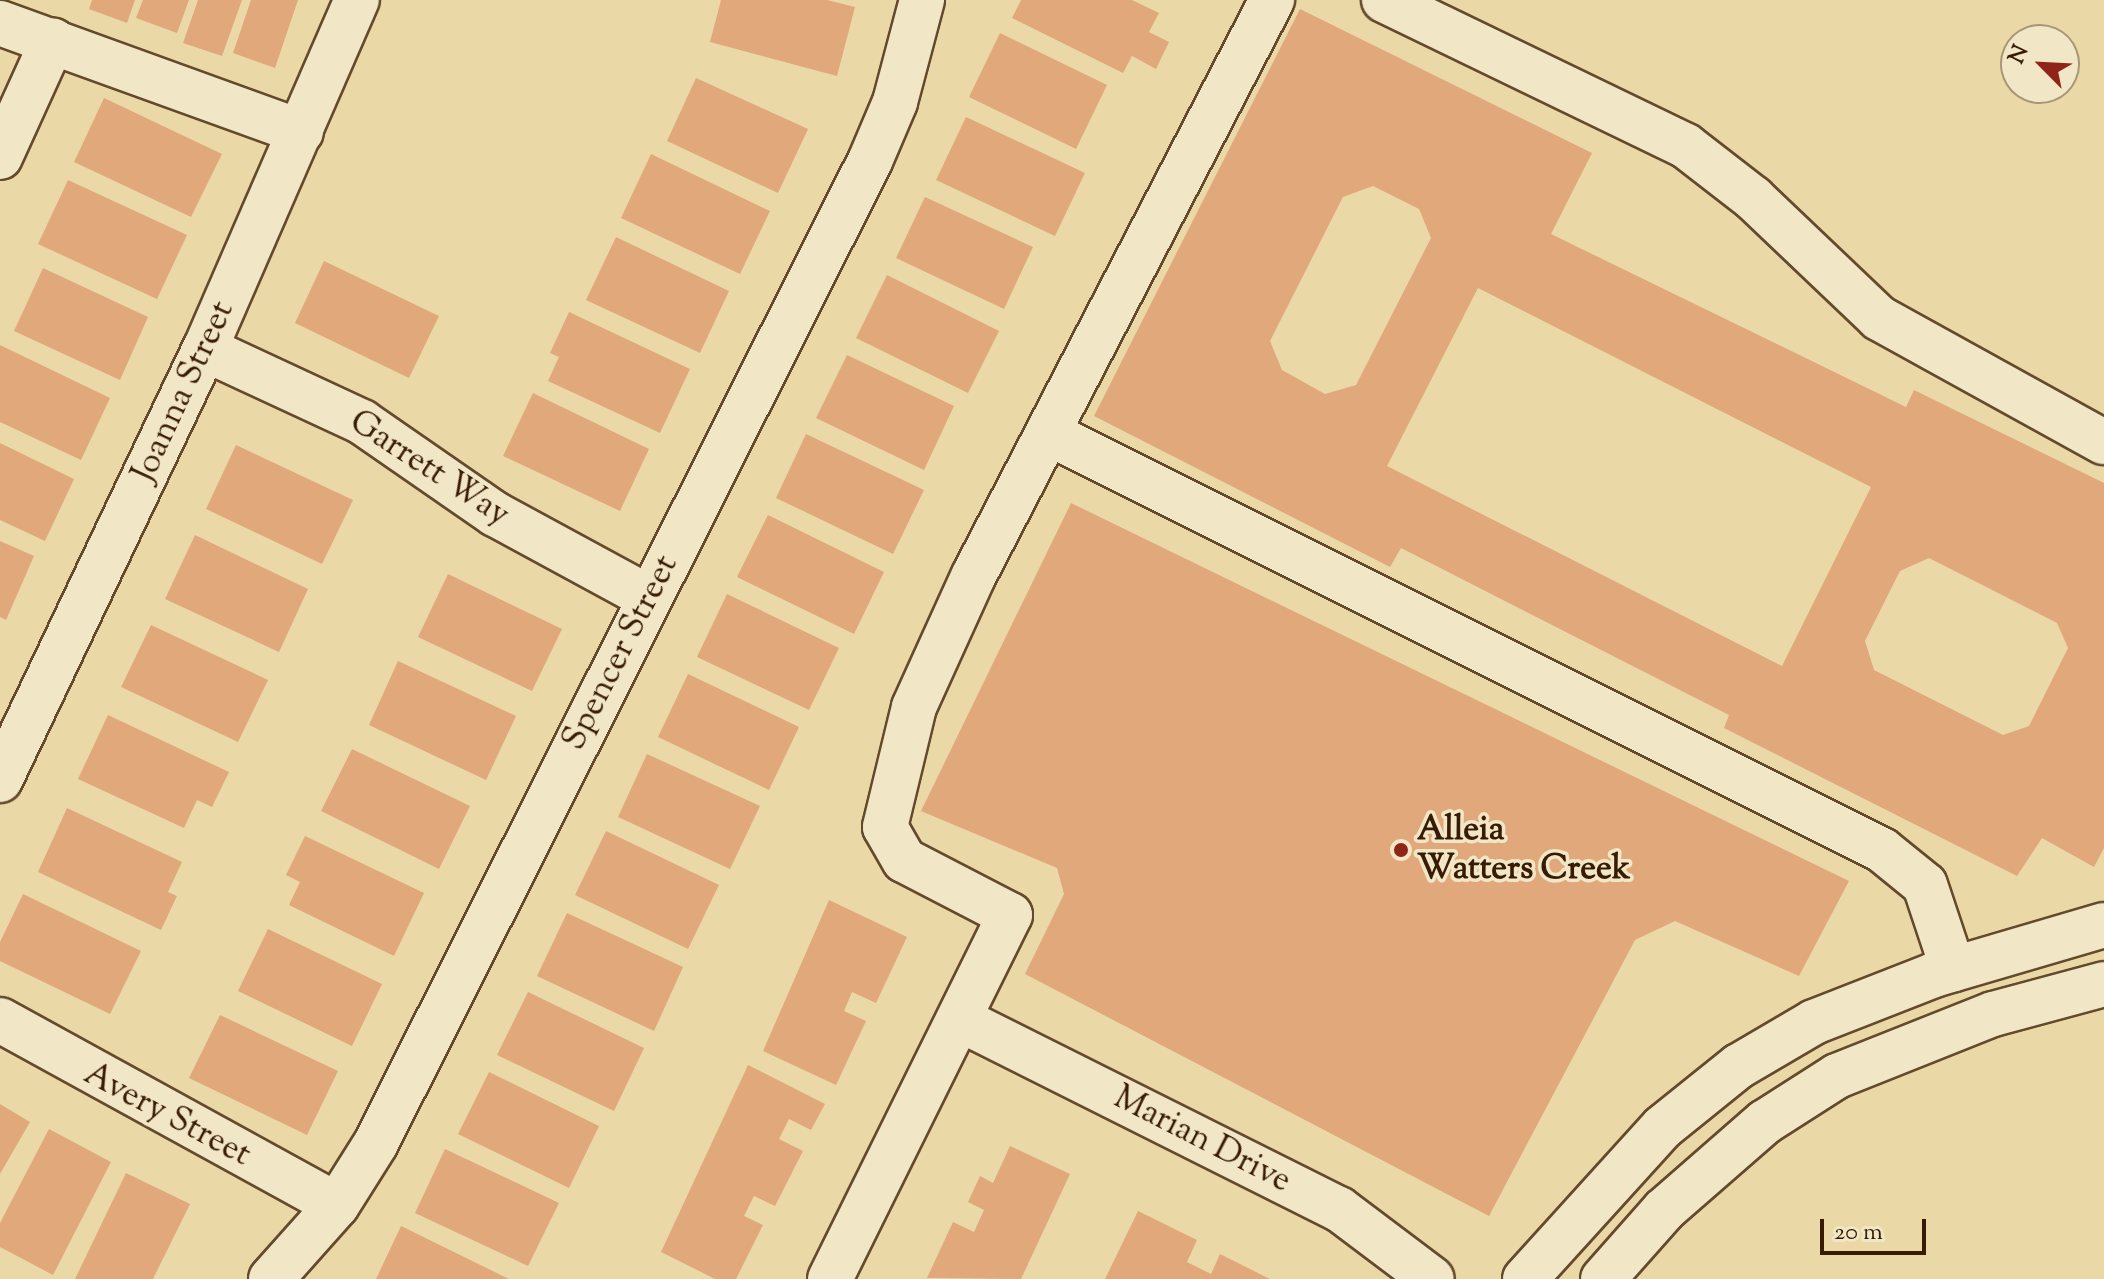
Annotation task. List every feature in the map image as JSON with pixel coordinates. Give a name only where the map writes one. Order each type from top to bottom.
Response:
[{"type":"street","name":"Joanna Street","points":[[0,780],[205,349],[357,0]]},
{"type":"street","name":"Spencer Street","points":[[271,1279],[337,1205],[376,1143],[870,161],[895,102],[922,0]]},
{"type":"street","points":[[830,1279],[961,1020],[1010,915],[904,860],[885,827],[914,707],[974,575],[1020,494],[1272,0]]},
{"type":"street","points":[[1384,0],[1686,146],[1753,198],[1879,318],[2104,442]]},
{"type":"street","points":[[0,23],[301,132]]},
{"type":"street","points":[[0,157],[53,40]]},
{"type":"street","name":"Garrett Way","points":[[205,349],[362,422],[495,514],[648,597]]},
{"type":"street","points":[[1050,434],[1882,850],[1925,885],[1953,969]]},
{"type":"street","points":[[1525,1279],[1663,1127],[1739,1066],[1814,1022],[1953,969],[2104,925]]},
{"type":"street","points":[[1603,1279],[1664,1210],[1765,1122],[1837,1076],[1967,1023],[2104,984]]},
{"type":"street","name":"Avery Street","points":[[0,1020],[337,1205]]},
{"type":"street","name":"Marian Drive","points":[[961,1020],[1339,1209],[1432,1279]]},
{"type":"building","points":[[92,0],[135,0],[127,23],[89,9]]},
{"type":"building","points":[[143,0],[189,0],[177,33],[136,18]]},
{"type":"building","points":[[198,0],[242,0],[222,56],[183,43]]},
{"type":"building","points":[[251,0],[298,0],[275,68],[233,53]]},
{"type":"building","points":[[721,0],[827,0],[855,7],[837,76],[710,42]]},
{"type":"building","points":[[1021,0],[1132,0],[1159,13],[1149,32],[1169,42],[1156,69],[1132,56],[1123,73],[1012,18]]},
{"type":"building","points":[[1300,9],[1592,153],[1551,234],[1906,407],[1914,390],[2104,483],[2104,848],[2094,867],[2042,838],[2017,876],[1724,728],[1729,715],[1401,548],[1390,567],[1094,416]],"holes":[[[1373,186],[1419,209],[1431,238],[1356,385],[1325,394],[1282,370],[1270,341],[1343,197]],[[1478,288],[1871,487],[1782,666],[1387,466]],[[1929,558],[2057,623],[2068,648],[2029,726],[2003,735],[1874,670],[1865,641],[1900,571]]]},
{"type":"building","points":[[1000,33],[1107,85],[1076,149],[969,97]]},
{"type":"building","points":[[696,78],[808,129],[778,193],[667,141]]},
{"type":"building","points":[[104,98],[222,154],[191,217],[74,162]]},
{"type":"building","points":[[966,117],[1085,173],[1055,236],[936,180]]},
{"type":"building","points":[[651,154],[770,211],[740,274],[621,218]]},
{"type":"building","points":[[68,180],[187,235],[157,299],[38,244]]},
{"type":"building","points":[[925,197],[1033,247],[1004,309],[896,258]]},
{"type":"building","points":[[616,237],[729,291],[700,353],[586,300]]},
{"type":"building","points":[[324,261],[439,316],[409,378],[295,323]]},
{"type":"building","points":[[43,268],[148,317],[120,380],[14,331]]},
{"type":"building","points":[[887,275],[999,331],[968,393],[856,338]]},
{"type":"building","points":[[569,312],[690,369],[660,433],[548,381],[559,357],[550,353]]},
{"type":"building","points":[[0,345],[110,398],[81,460],[0,422]]},
{"type":"building","points":[[847,355],[954,406],[924,470],[816,418]]},
{"type":"building","points":[[533,393],[649,449],[620,511],[503,456]]},
{"type":"building","points":[[806,434],[924,490],[893,554],[776,498]]},
{"type":"building","points":[[0,443],[74,479],[45,541],[0,520]]},
{"type":"building","points":[[236,445],[353,500],[322,564],[206,509]]},
{"type":"building","name":"Alleia Watters Creek","points":[[1071,503],[1849,881],[1799,976],[1675,921],[1635,940],[1489,1216],[1025,974],[1064,894],[1057,868],[921,811]]},
{"type":"building","points":[[768,515],[884,572],[854,634],[737,577]]},
{"type":"building","points":[[195,535],[308,589],[279,652],[165,599]]},
{"type":"building","points":[[0,541],[34,556],[6,620],[0,617]]},
{"type":"building","points":[[448,574],[562,629],[532,691],[418,637]]},
{"type":"building","points":[[727,594],[839,648],[809,710],[697,657]]},
{"type":"building","points":[[151,625],[268,680],[238,742],[121,687]]},
{"type":"building","points":[[398,661],[516,716],[486,780],[369,725]]},
{"type":"building","points":[[688,674],[799,727],[769,790],[658,737]]},
{"type":"building","points":[[108,715],[229,772],[212,807],[197,800],[184,828],[78,779]]},
{"type":"building","points":[[352,749],[470,806],[439,869],[321,811]]},
{"type":"building","points":[[647,754],[760,806],[730,869],[618,817]]},
{"type":"building","points":[[67,808],[182,862],[168,892],[177,896],[161,930],[38,872]]},
{"type":"building","points":[[606,831],[719,885],[688,949],[575,895]]},
{"type":"building","points":[[305,836],[424,893],[394,956],[289,905],[300,882],[286,875]]},
{"type":"building","points":[[23,894],[141,951],[110,1014],[0,961],[0,942]]},
{"type":"building","points":[[829,900],[907,937],[876,1003],[852,992],[844,1011],[866,1021],[836,1085],[763,1051]]},
{"type":"building","points":[[567,913],[683,967],[654,1031],[537,976]]},
{"type":"building","points":[[268,929],[382,984],[352,1046],[238,991]]},
{"type":"building","points":[[528,992],[644,1048],[614,1111],[497,1055]]},
{"type":"building","points":[[220,1015],[338,1071],[307,1135],[189,1078]]},
{"type":"building","points":[[748,1065],[825,1104],[811,1130],[789,1119],[779,1139],[803,1151],[775,1206],[754,1196],[744,1216],[763,1225],[736,1279],[715,1279],[661,1252]]},
{"type":"building","points":[[489,1072],[599,1126],[569,1188],[458,1134]]},
{"type":"building","points":[[0,1104],[30,1122],[0,1174]]},
{"type":"building","points":[[49,1129],[111,1162],[53,1275],[0,1247],[0,1223]]},
{"type":"building","points":[[1010,1146],[1070,1174],[1021,1279],[927,1278],[953,1222],[974,1232],[984,1210],[968,1202],[980,1176],[993,1183]]},
{"type":"building","points":[[445,1149],[559,1203],[528,1266],[415,1213]]},
{"type":"building","points":[[126,1173],[190,1204],[153,1279],[75,1279]]},
{"type":"building","points":[[1138,1211],[1197,1240],[1187,1262],[1211,1274],[1220,1254],[1270,1279],[1105,1279]]},
{"type":"building","points":[[401,1226],[509,1279],[376,1279]]},
{"type":"place","name":"Alleia Watters Creek","points":[[1401,850]]}]
